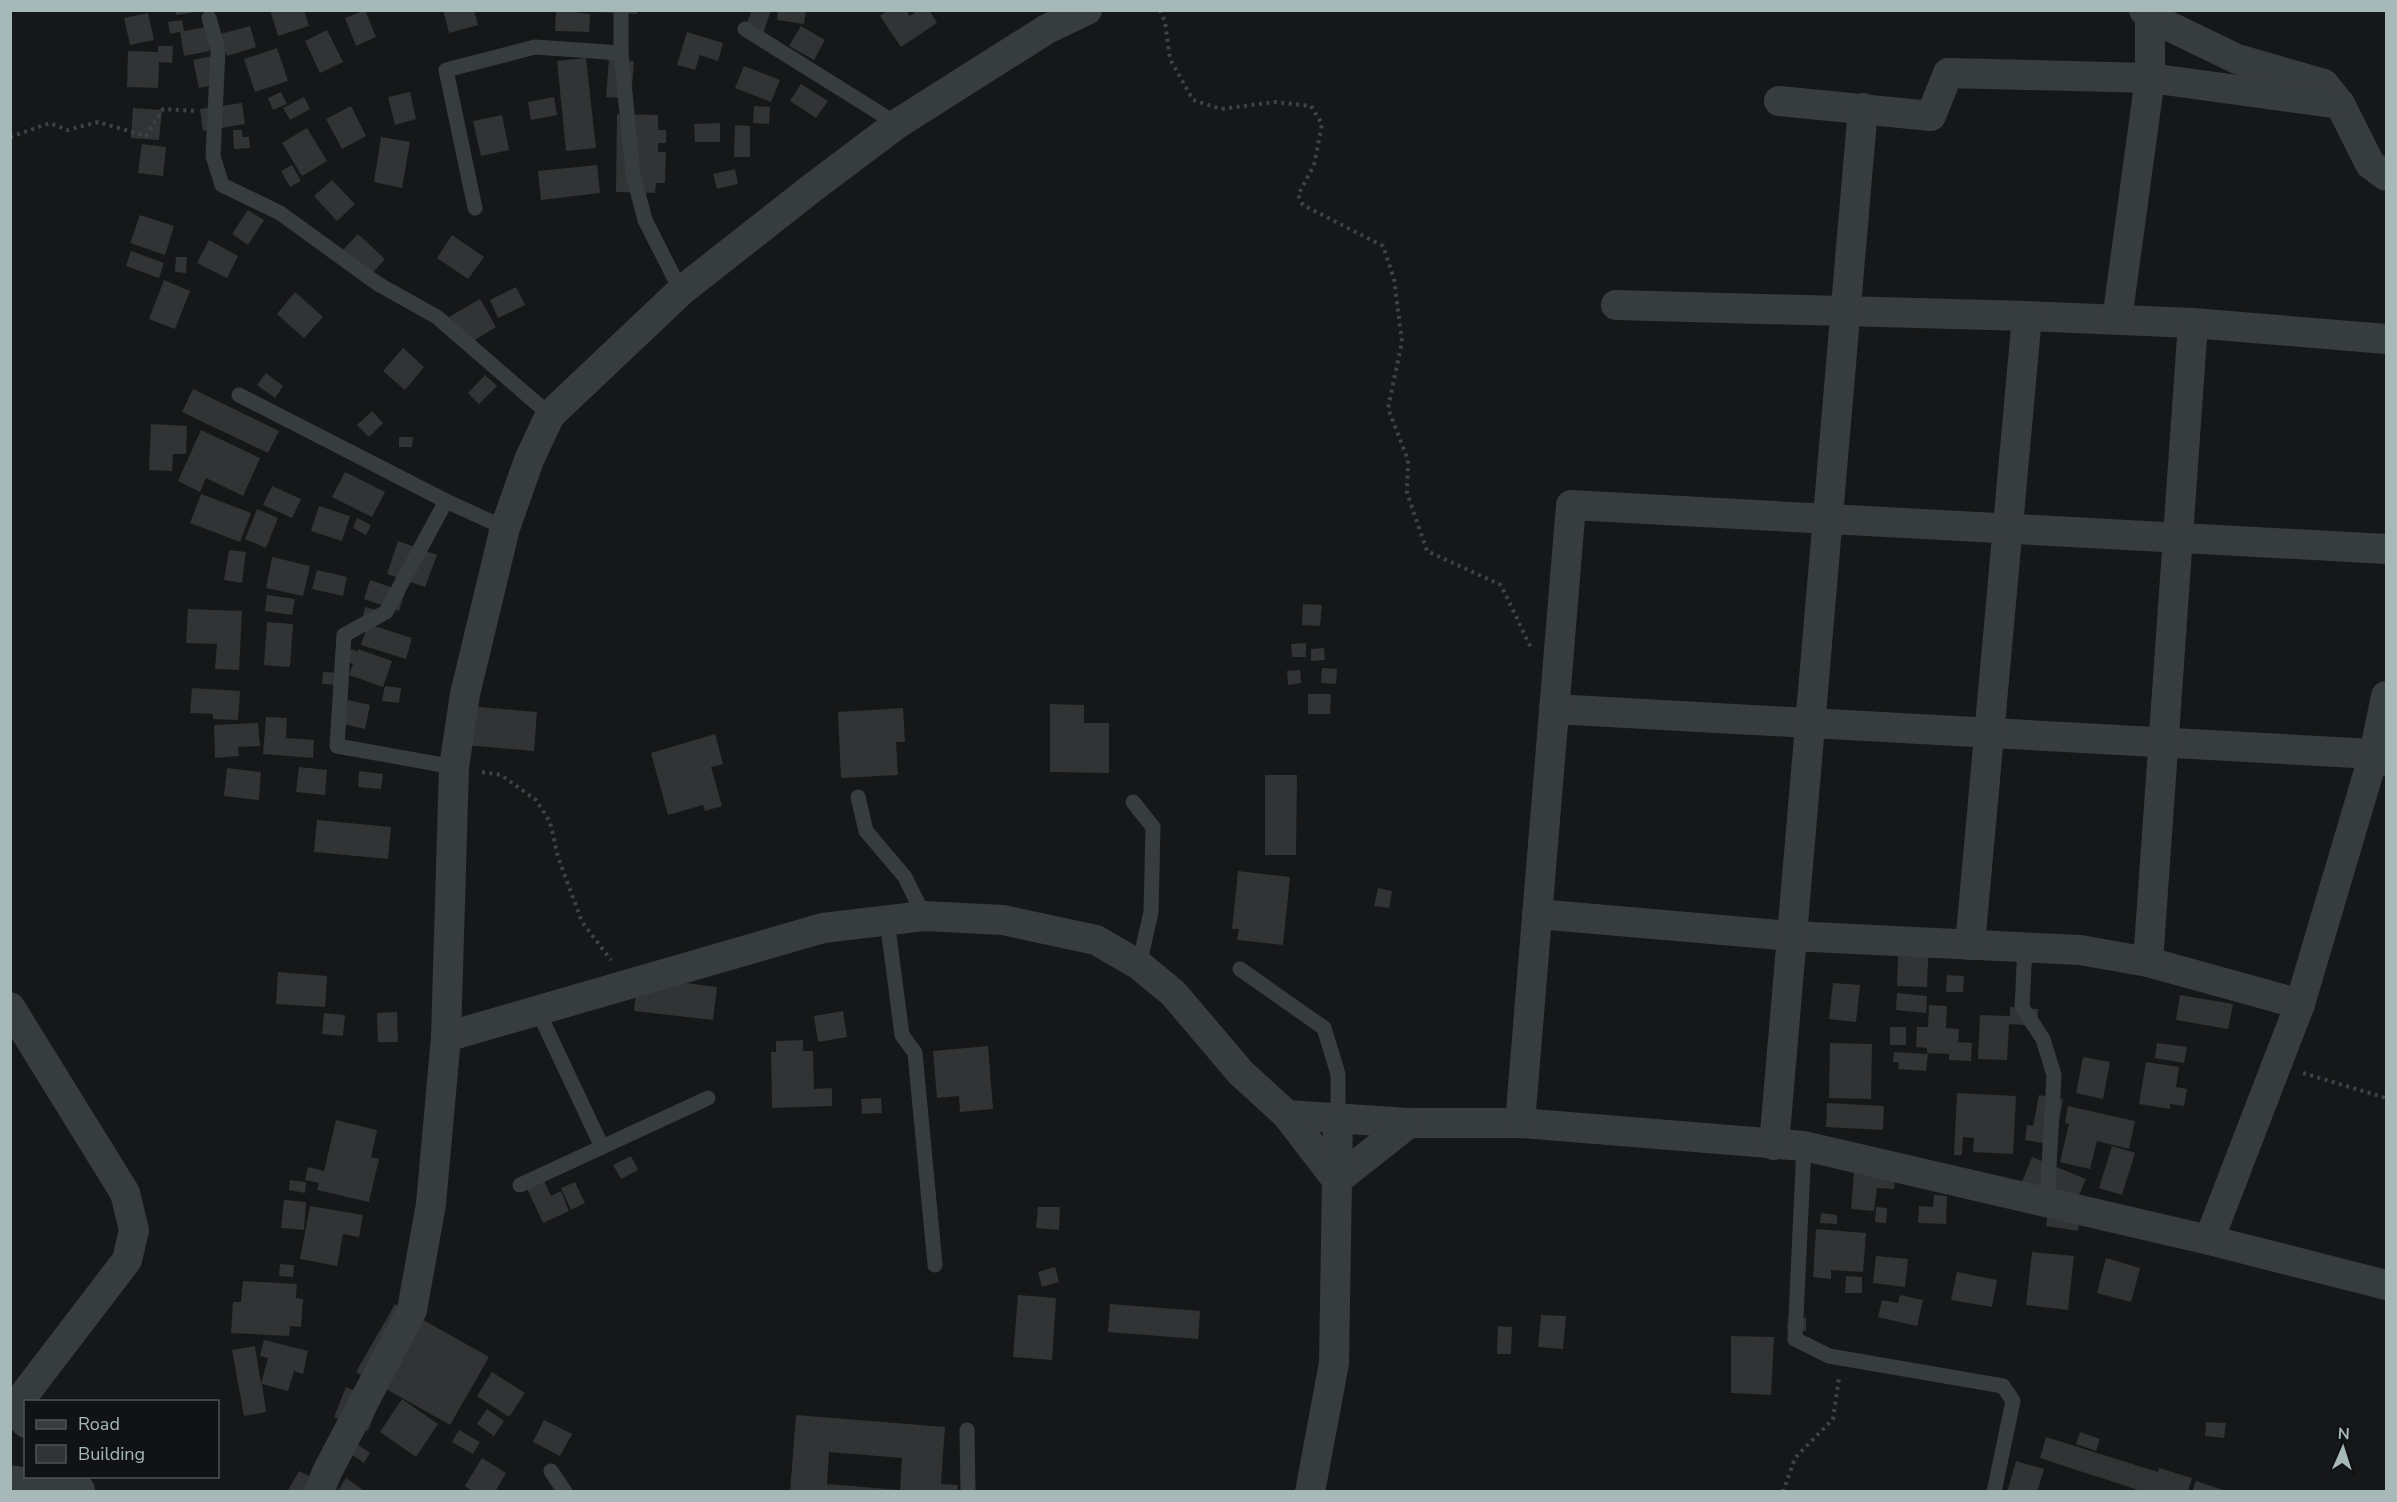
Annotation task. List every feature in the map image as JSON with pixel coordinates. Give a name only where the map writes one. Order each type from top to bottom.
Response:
[{"type":"street","points":[[319,1491],[412,1310],[431,1204],[446,1037],[454,768],[465,694],[505,528],[529,460],[550,415],[681,291],[812,188],[897,124],[1045,20],[1087,10]]},
{"type":"street","points":[[2117,320],[2150,78],[2147,14],[2237,59],[2324,84],[2340,104],[2370,165],[2386,176]]},
{"type":"street","points":[[1779,101],[1930,116],[1948,73],[2150,78],[2340,104]]},
{"type":"street","points":[[1774,1145],[1863,108]]},
{"type":"street","points":[[1616,305],[2193,323],[2386,339]]},
{"type":"street","points":[[1970,945],[2026,316]]},
{"type":"street","points":[[2148,962],[2193,323]]},
{"type":"street","points":[[1520,1123],[1571,505],[2386,549]]},
{"type":"street","points":[[2209,1240],[2300,1004],[2380,757],[2386,696]]},
{"type":"street","points":[[1554,709],[2163,742],[2380,757]]},
{"type":"street","points":[[1537,914],[1792,936],[2080,950],[2148,962],[2300,1004]]},
{"type":"street","points":[[446,1037],[824,928],[924,916],[1003,920],[1096,940],[1139,965],[1173,993],[1241,1073],[1287,1115],[1337,1180]]},
{"type":"street","points":[[10,1007],[125,1193],[134,1230],[127,1260],[25,1400]]},
{"type":"street","points":[[1287,1115],[1409,1123],[1520,1123],[1804,1146],[2209,1240],[2386,1285]]},
{"type":"street","points":[[1310,1491],[1334,1363],[1338,1119]]},
{"type":"street","points":[[1337,1180],[1409,1123]]},
{"type":"street","points":[[10,1480],[77,1486]]},
{"type":"lane","points":[[621,10],[621,53],[636,186],[645,220],[681,291]]},
{"type":"lane","points":[[209,18],[218,50],[213,156],[222,185],[280,213],[378,284],[437,317],[550,415]]},
{"type":"lane","points":[[745,29],[897,124]]},
{"type":"lane","points":[[475,208],[446,70],[535,46],[621,53]]},
{"type":"lane","points":[[239,395],[446,501],[505,528]]},
{"type":"lane","points":[[446,501],[386,612],[344,635],[337,746],[454,768]]},
{"type":"lane","points":[[858,797],[866,831],[905,877],[924,916]]},
{"type":"lane","points":[[1133,802],[1153,827],[1151,912],[1139,965]]},
{"type":"lane","points":[[887,920],[902,1035],[915,1053],[935,1265]]},
{"type":"lane","points":[[2025,947],[2022,1007],[2043,1039],[2054,1075],[2047,1202]]},
{"type":"lane","points":[[1240,969],[1324,1028],[1338,1074],[1338,1119]]},
{"type":"lane","points":[[538,1011],[602,1147]]},
{"type":"lane","points":[[520,1185],[708,1098]]},
{"type":"lane","points":[[1804,1146],[1795,1339],[1829,1356],[2003,1386],[2013,1401],[1994,1491]]},
{"type":"lane","points":[[967,1430],[968,1491]]},
{"type":"lane","points":[[551,1471],[565,1491]]},
{"type":"path","points":[[1160,10],[1165,22],[1170,58],[1193,100],[1221,109],[1275,102],[1311,106],[1322,124],[1314,165],[1298,195],[1303,204],[1383,246],[1394,279],[1402,342],[1388,408],[1408,460],[1407,493],[1427,551],[1501,585],[1541,667],[1557,677]]},
{"type":"path","points":[[10,137],[50,123],[67,130],[98,122],[146,136],[163,109],[215,112]]},
{"type":"path","points":[[454,768],[501,776],[536,800],[550,822],[558,857],[582,922],[628,983]]},
{"type":"path","points":[[2276,1065],[2386,1098]]},
{"type":"path","points":[[1783,1491],[1795,1458],[1833,1419],[1841,1358]]},
{"type":"building","points":[[175,10],[196,10],[196,12],[176,15]]},
{"type":"building","points":[[270,10],[304,10],[309,26],[278,36]]},
{"type":"building","points":[[365,10],[376,37],[356,46],[345,18]]},
{"type":"building","points":[[443,10],[474,10],[478,25],[449,33]]},
{"type":"building","points":[[556,10],[590,14],[589,32],[555,31]]},
{"type":"building","points":[[598,10],[637,10],[637,14],[598,12]]},
{"type":"building","points":[[746,10],[771,10],[762,37],[744,30],[751,13]]},
{"type":"building","points":[[778,10],[806,10],[804,24],[777,20]]},
{"type":"building","points":[[888,10],[906,10],[910,16],[918,10],[929,10],[937,23],[901,47],[880,16]]},
{"type":"building","points":[[148,13],[154,40],[130,45],[124,18]]},
{"type":"building","points":[[182,20],[184,31],[206,27],[210,51],[184,56],[180,32],[170,34],[168,22]]},
{"type":"building","points":[[250,26],[256,47],[227,56],[220,34]]},
{"type":"building","points":[[801,26],[825,40],[814,60],[789,46]]},
{"type":"building","points":[[327,30],[343,62],[320,73],[305,41]]},
{"type":"building","points":[[687,32],[723,43],[718,61],[700,55],[695,70],[677,65]]},
{"type":"building","points":[[158,46],[173,46],[172,63],[159,62],[158,88],[127,87],[128,51],[158,52]]},
{"type":"building","points":[[277,48],[288,81],[255,92],[244,59]]},
{"type":"building","points":[[217,55],[222,83],[199,88],[193,60]]},
{"type":"building","points":[[586,58],[596,148],[566,151],[557,61]]},
{"type":"building","points":[[609,59],[634,61],[631,99],[606,97]]},
{"type":"building","points":[[744,66],[780,80],[771,102],[735,88]]},
{"type":"building","points":[[801,84],[828,101],[816,118],[790,101]]},
{"type":"building","points":[[281,92],[287,104],[273,110],[268,98]]},
{"type":"building","points":[[410,92],[416,119],[395,125],[388,97]]},
{"type":"building","points":[[304,97],[310,109],[290,120],[283,108]]},
{"type":"building","points":[[554,97],[557,115],[531,120],[528,102]]},
{"type":"building","points":[[242,103],[245,124],[203,131],[200,109]]},
{"type":"building","points":[[351,106],[366,136],[342,149],[326,119]]},
{"type":"building","points":[[754,106],[770,107],[769,124],[753,123]]},
{"type":"building","points":[[133,108],[162,110],[159,140],[131,138]]},
{"type":"building","points":[[617,114],[658,115],[658,130],[666,130],[666,143],[658,143],[658,152],[666,152],[665,183],[656,183],[655,193],[616,192]]},
{"type":"building","points":[[502,115],[509,150],[481,156],[473,121]]},
{"type":"building","points":[[720,123],[720,142],[695,142],[694,124]]},
{"type":"building","points":[[735,125],[750,126],[750,157],[734,157]]},
{"type":"building","points":[[307,128],[327,161],[302,176],[282,143]]},
{"type":"building","points":[[233,130],[242,130],[242,137],[249,137],[250,148],[234,149]]},
{"type":"building","points":[[381,137],[410,142],[402,188],[374,182]]},
{"type":"building","points":[[142,144],[166,147],[163,176],[138,173]]},
{"type":"building","points":[[292,165],[301,181],[290,187],[281,171]]},
{"type":"building","points":[[597,165],[600,193],[541,200],[538,171]]},
{"type":"building","points":[[735,169],[738,184],[717,189],[713,174]]},
{"type":"building","points":[[332,180],[355,204],[337,221],[314,196]]},
{"type":"building","points":[[248,210],[264,220],[248,245],[232,234]]},
{"type":"building","points":[[140,215],[174,226],[165,255],[130,243]]},
{"type":"building","points":[[358,234],[385,259],[369,277],[342,251]]},
{"type":"building","points":[[452,235],[484,257],[468,279],[437,258]]},
{"type":"building","points":[[209,240],[238,256],[227,278],[197,263]]},
{"type":"building","points":[[131,251],[164,263],[159,278],[126,266]]},
{"type":"building","points":[[176,257],[187,257],[186,273],[175,272]]},
{"type":"building","points":[[164,280],[190,291],[175,329],[149,319]]},
{"type":"building","points":[[516,287],[525,305],[498,318],[490,300]]},
{"type":"building","points":[[295,292],[323,317],[304,338],[277,314]]},
{"type":"building","points":[[480,299],[496,327],[465,346],[449,317]]},
{"type":"building","points":[[403,348],[424,367],[405,390],[383,371]]},
{"type":"building","points":[[266,373],[283,386],[275,398],[257,385]]},
{"type":"building","points":[[485,375],[497,386],[479,404],[468,393]]},
{"type":"building","points":[[193,389],[279,431],[268,453],[182,412]]},
{"type":"building","points":[[372,411],[383,423],[369,437],[357,425]]},
{"type":"building","points":[[151,424],[187,426],[186,454],[173,454],[172,471],[149,470]]},
{"type":"building","points":[[201,430],[260,458],[243,496],[206,478],[200,492],[178,481]]},
{"type":"building","points":[[399,437],[413,437],[412,447],[399,447]]},
{"type":"building","points":[[345,472],[385,492],[372,517],[332,497]]},
{"type":"building","points":[[272,486],[301,499],[292,518],[263,505]]},
{"type":"building","points":[[201,494],[251,513],[240,542],[190,523]]},
{"type":"building","points":[[319,506],[350,516],[342,541],[311,531]]},
{"type":"building","points":[[257,509],[278,518],[266,548],[245,539]]},
{"type":"building","points":[[357,518],[371,525],[366,535],[353,528]]},
{"type":"building","points":[[398,541],[437,555],[425,587],[387,574]]},
{"type":"building","points":[[229,550],[246,552],[242,583],[224,580]]},
{"type":"building","points":[[272,557],[310,566],[303,596],[266,588]]},
{"type":"building","points":[[317,570],[347,577],[343,596],[312,589]]},
{"type":"building","points":[[370,580],[405,592],[399,611],[364,599]]},
{"type":"building","points":[[267,595],[295,599],[292,615],[265,611]]},
{"type":"building","points":[[1303,604],[1322,605],[1320,626],[1302,625]]},
{"type":"building","points":[[365,607],[380,611],[362,621]]},
{"type":"building","points":[[188,609],[242,611],[239,670],[215,669],[217,644],[186,643]]},
{"type":"building","points":[[267,622],[293,624],[290,667],[264,665]]},
{"type":"building","points":[[368,624],[412,638],[406,659],[361,645]]},
{"type":"building","points":[[1306,643],[1306,657],[1292,657],[1291,644]]},
{"type":"building","points":[[341,646],[357,651],[356,657],[358,649],[392,661],[383,687],[349,675],[353,664],[337,659]]},
{"type":"building","points":[[1324,648],[1325,660],[1311,661],[1311,649]]},
{"type":"building","points":[[1322,668],[1337,669],[1336,684],[1321,683]]},
{"type":"building","points":[[1300,670],[1301,683],[1288,685],[1287,671]]},
{"type":"building","points":[[323,672],[341,673],[341,685],[322,684]]},
{"type":"building","points":[[385,686],[401,688],[399,703],[382,701]]},
{"type":"building","points":[[192,688],[240,691],[238,720],[213,719],[213,714],[190,713]]},
{"type":"building","points":[[1308,694],[1331,694],[1330,714],[1308,714]]},
{"type":"building","points":[[344,699],[370,705],[365,729],[339,723]]},
{"type":"building","points":[[1050,704],[1084,705],[1084,723],[1109,723],[1109,773],[1050,772]]},
{"type":"building","points":[[457,705],[537,712],[534,751],[454,744]]},
{"type":"building","points":[[903,708],[905,742],[896,742],[898,775],[841,778],[838,712]]},
{"type":"building","points":[[266,717],[287,718],[286,738],[314,740],[313,758],[263,754]]},
{"type":"building","points":[[258,723],[260,746],[238,747],[239,756],[215,758],[214,725]]},
{"type":"building","points":[[715,734],[723,764],[711,767],[722,806],[705,811],[703,805],[668,815],[651,753]]},
{"type":"building","points":[[299,767],[327,770],[325,795],[296,792]]},
{"type":"building","points":[[227,768],[261,772],[259,800],[224,796]]},
{"type":"building","points":[[359,771],[383,774],[381,789],[358,787]]},
{"type":"building","points":[[1265,775],[1297,775],[1296,855],[1265,855]]},
{"type":"building","points":[[317,820],[391,827],[388,859],[314,852]]},
{"type":"building","points":[[1238,871],[1290,877],[1283,945],[1237,940],[1239,929],[1232,929]]},
{"type":"building","points":[[1378,888],[1392,891],[1389,908],[1374,906]]},
{"type":"building","points":[[1899,935],[1929,936],[1927,987],[1897,986]]},
{"type":"building","points":[[278,972],[327,976],[325,1007],[276,1004]]},
{"type":"building","points":[[1947,975],[1964,976],[1963,992],[1946,992]]},
{"type":"building","points":[[638,977],[717,987],[713,1020],[634,1011]]},
{"type":"building","points":[[1833,983],[1860,985],[1856,1022],[1829,1019]]},
{"type":"building","points":[[1897,993],[1927,996],[1926,1013],[1896,1010]]},
{"type":"building","points":[[2180,995],[2233,1004],[2228,1029],[2176,1020]]},
{"type":"building","points":[[1929,1005],[1947,1006],[1946,1028],[1959,1029],[1958,1042],[1972,1043],[1971,1061],[1949,1060],[1949,1054],[1927,1053],[1927,1048],[1916,1047],[1917,1027],[1928,1027]]},
{"type":"building","points":[[2010,1007],[2038,1009],[2037,1026],[2009,1024],[2007,1060],[1978,1059],[1980,1015],[2010,1016]]},
{"type":"building","points":[[843,1011],[847,1037],[818,1042],[814,1016]]},
{"type":"building","points":[[397,1012],[398,1042],[378,1042],[377,1013]]},
{"type":"building","points":[[324,1013],[345,1015],[343,1036],[322,1034]]},
{"type":"building","points":[[1890,1027],[1906,1027],[1906,1045],[1890,1045]]},
{"type":"building","points":[[803,1040],[803,1051],[813,1051],[814,1089],[832,1088],[832,1106],[772,1108],[771,1052],[776,1052],[776,1041]]},
{"type":"building","points":[[1830,1043],[1872,1044],[1871,1099],[1829,1098]]},
{"type":"building","points":[[2157,1043],[2187,1047],[2184,1063],[2155,1058]]},
{"type":"building","points":[[988,1046],[993,1109],[960,1112],[959,1096],[937,1098],[933,1051]]},
{"type":"building","points":[[1894,1052],[1928,1054],[1926,1071],[1898,1069],[1899,1062],[1893,1062]]},
{"type":"building","points":[[2083,1057],[2110,1062],[2103,1099],[2076,1093]]},
{"type":"building","points":[[2146,1062],[2179,1067],[2176,1087],[2187,1089],[2184,1106],[2170,1104],[2170,1109],[2139,1104]]},
{"type":"building","points":[[1957,1093],[2016,1096],[2013,1154],[1973,1152],[1974,1138],[1963,1137],[1962,1155],[1954,1155]]},
{"type":"building","points":[[2039,1095],[2063,1099],[2055,1145],[2025,1140],[2027,1125],[2033,1126]]},
{"type":"building","points":[[881,1098],[882,1113],[862,1114],[861,1099]]},
{"type":"building","points":[[1827,1103],[1884,1106],[1883,1130],[1826,1127]]},
{"type":"building","points":[[2068,1106],[2135,1121],[2129,1149],[2097,1141],[2090,1169],[2060,1162],[2069,1124],[2065,1123]]},
{"type":"building","points":[[336,1120],[377,1130],[371,1157],[379,1159],[369,1202],[317,1190],[319,1183],[305,1180],[308,1167],[324,1171]]},
{"type":"building","points":[[2112,1146],[2135,1153],[2122,1195],[2099,1188]]},
{"type":"building","points":[[631,1156],[638,1170],[621,1179],[613,1165]]},
{"type":"building","points":[[2032,1157],[2086,1179],[2074,1206],[2021,1184]]},
{"type":"building","points":[[1855,1160],[1897,1164],[1894,1189],[1877,1188],[1874,1211],[1851,1209]]},
{"type":"building","points":[[539,1170],[551,1196],[561,1191],[569,1211],[543,1223],[522,1178]]},
{"type":"building","points":[[290,1180],[306,1182],[305,1193],[289,1190]]},
{"type":"building","points":[[575,1182],[585,1203],[571,1210],[561,1188]]},
{"type":"building","points":[[1934,1195],[1947,1196],[1946,1224],[1918,1223],[1919,1206],[1933,1207]]},
{"type":"building","points":[[284,1200],[306,1202],[304,1230],[281,1228]]},
{"type":"building","points":[[310,1206],[363,1215],[359,1237],[343,1234],[337,1266],[300,1259]]},
{"type":"building","points":[[1038,1207],[1060,1207],[1059,1230],[1036,1228]]},
{"type":"building","points":[[1876,1207],[1887,1208],[1886,1223],[1875,1222]]},
{"type":"building","points":[[2049,1209],[2080,1214],[2078,1231],[2046,1226]]},
{"type":"building","points":[[1821,1213],[1837,1215],[1837,1224],[1820,1223]]},
{"type":"building","points":[[1816,1229],[1866,1233],[1863,1272],[1831,1270],[1831,1279],[1813,1277]]},
{"type":"building","points":[[2032,1252],[2074,1256],[2068,1310],[2026,1305]]},
{"type":"building","points":[[1876,1256],[1908,1259],[1905,1287],[1873,1283]]},
{"type":"building","points":[[2106,1258],[2140,1268],[2131,1302],[2097,1293]]},
{"type":"building","points":[[280,1264],[294,1265],[293,1277],[279,1276]]},
{"type":"building","points":[[1055,1267],[1059,1282],[1042,1287],[1038,1272]]},
{"type":"building","points":[[1957,1272],[1997,1280],[1992,1307],[1951,1300]]},
{"type":"building","points":[[1846,1276],[1862,1277],[1862,1293],[1845,1293]]},
{"type":"building","points":[[243,1281],[297,1284],[296,1298],[303,1299],[301,1327],[290,1326],[289,1336],[231,1333],[233,1302],[241,1302]]},
{"type":"building","points":[[1018,1295],[1056,1298],[1052,1360],[1013,1357]]},
{"type":"building","points":[[1900,1295],[1923,1300],[1917,1326],[1878,1317],[1882,1300],[1898,1303]]},
{"type":"building","points":[[395,1304],[489,1357],[450,1425],[356,1372]]},
{"type":"building","points":[[1110,1304],[1200,1311],[1198,1339],[1108,1332]]},
{"type":"building","points":[[1541,1315],[1566,1316],[1563,1349],[1538,1347]]},
{"type":"building","points":[[1788,1318],[1806,1318],[1806,1331],[1787,1330]]},
{"type":"building","points":[[1498,1326],[1512,1327],[1511,1354],[1497,1354]]},
{"type":"building","points":[[1731,1336],[1774,1337],[1771,1395],[1731,1393]]},
{"type":"building","points":[[264,1340],[308,1351],[303,1374],[294,1371],[288,1391],[262,1384],[266,1412],[244,1416],[232,1350],[255,1346],[261,1384],[268,1358],[260,1356]]},
{"type":"building","points":[[492,1372],[525,1393],[509,1417],[477,1396]]},
{"type":"building","points":[[346,1387],[380,1401],[368,1431],[334,1417]]},
{"type":"building","points":[[402,1399],[438,1424],[416,1457],[380,1432]]},
{"type":"building","points":[[487,1409],[504,1421],[494,1436],[477,1424]]},
{"type":"building","points":[[796,1415],[945,1427],[941,1484],[958,1485],[957,1492],[790,1492]],"holes":[[[829,1452],[902,1458],[900,1490],[827,1484]]]},
{"type":"building","points":[[544,1420],[572,1434],[560,1456],[533,1442]]},
{"type":"building","points":[[2206,1422],[2226,1423],[2224,1438],[2205,1436]]},
{"type":"building","points":[[459,1430],[480,1442],[473,1454],[452,1442]]},
{"type":"building","points":[[2080,1432],[2100,1439],[2096,1451],[2076,1444]]},
{"type":"building","points":[[2046,1437],[2158,1472],[2159,1468],[2192,1478],[2188,1492],[2144,1492],[2040,1458]]},
{"type":"building","points":[[348,1438],[370,1453],[364,1463],[342,1448]]},
{"type":"building","points":[[482,1458],[506,1473],[495,1492],[474,1492],[465,1486]]},
{"type":"building","points":[[2016,1461],[2044,1469],[2037,1492],[2007,1492]]},
{"type":"building","points":[[299,1471],[315,1479],[308,1492],[287,1492]]},
{"type":"building","points":[[346,1478],[366,1492],[337,1492]]},
{"type":"building","points":[[2196,1481],[2226,1491],[2226,1492],[2192,1492]]}]
